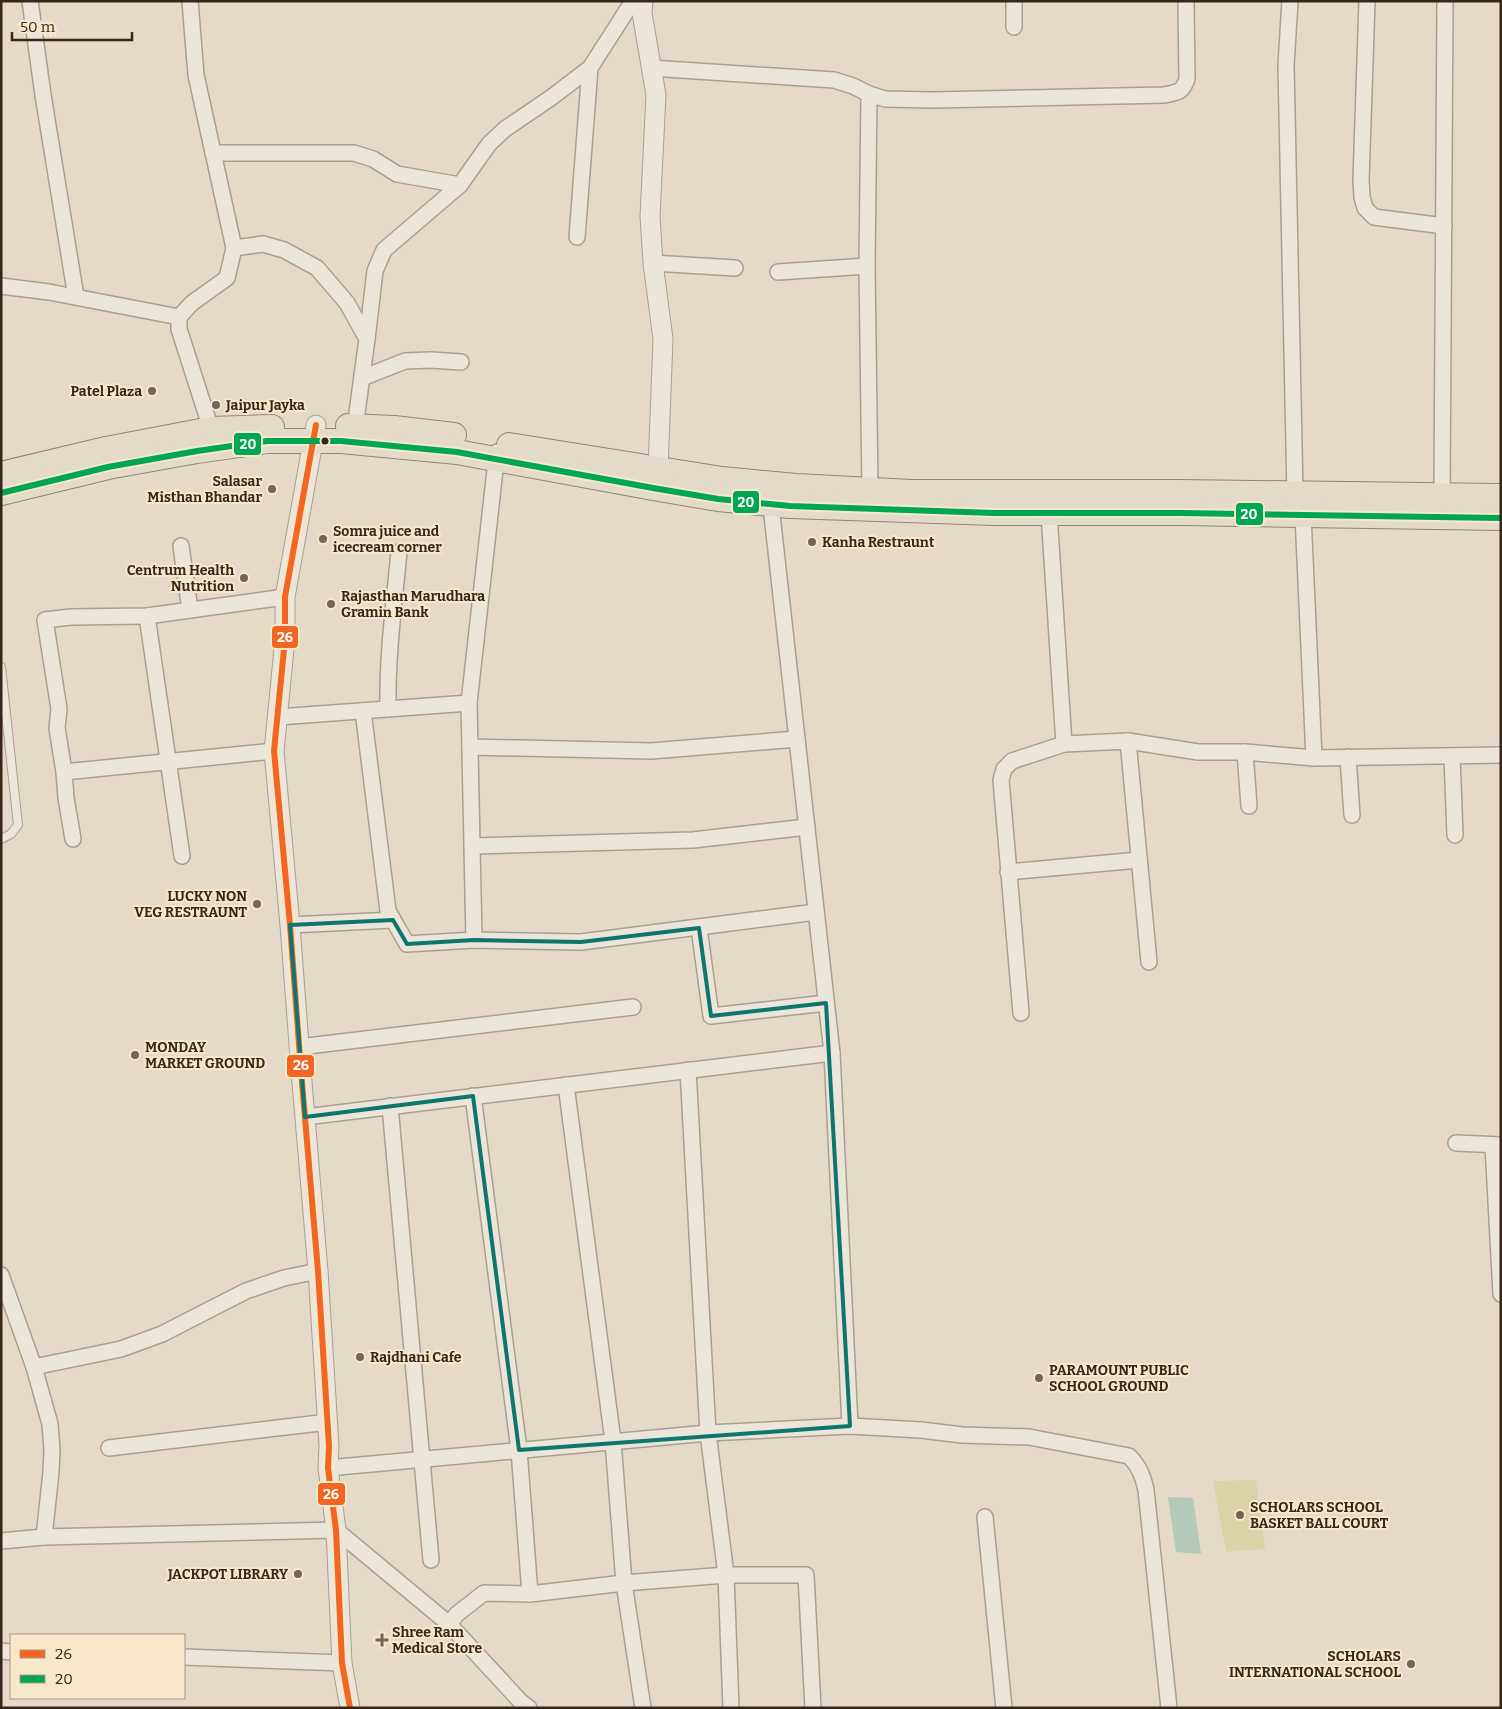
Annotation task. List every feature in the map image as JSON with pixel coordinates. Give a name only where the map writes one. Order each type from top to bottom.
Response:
[{"type":"main road","points":[[1,474],[106,449],[211,429],[354,434],[394,428],[497,451],[655,479],[722,479],[769,494],[994,513],[1049,513],[1181,503]]},
{"type":"main road","points":[[1,493],[108,467],[197,450],[315,433]]},
{"type":"main road","points":[[769,494],[870,490],[1181,503],[1299,504],[1501,518]]},
{"type":"main road","points":[[1299,504],[1442,495],[1501,496]]},
{"type":"street","points":[[30,1],[43,95],[76,298]]},
{"type":"street","points":[[190,1],[196,75],[234,248],[227,278],[192,303],[179,318],[179,330],[211,429]]},
{"type":"street","points":[[354,434],[375,271],[384,250],[460,185],[489,144],[500,134],[590,68],[633,1]]},
{"type":"street","points":[[643,1],[642,12],[656,95],[650,216],[653,263],[663,338],[655,479]]},
{"type":"street","points":[[1014,1],[1014,27]]},
{"type":"street","points":[[651,68],[834,80],[885,99],[932,100],[1164,95],[1178,92],[1184,88],[1187,79],[1186,1]]},
{"type":"street","points":[[1290,1],[1286,65],[1299,504],[1314,758]]},
{"type":"street","points":[[1367,1],[1362,180],[1362,197],[1365,208],[1374,217],[1444,226]]},
{"type":"street","points":[[1442,495],[1445,1]]},
{"type":"street","points":[[576,237],[590,68]]},
{"type":"street","points":[[869,94],[867,266],[870,490]]},
{"type":"street","points":[[213,153],[354,153],[373,159],[397,174],[460,185]]},
{"type":"street","points":[[234,248],[263,244],[284,250],[317,268],[347,303],[367,339]]},
{"type":"street","points":[[653,263],[735,268]]},
{"type":"street","points":[[778,272],[867,266]]},
{"type":"street","points":[[1,286],[49,292],[179,318]]},
{"type":"street","points":[[362,378],[405,361],[461,362]]},
{"type":"street","points":[[315,433],[285,597],[285,639],[274,751],[318,1271],[328,1422],[328,1468],[336,1530],[342,1663],[350,1708]]},
{"type":"street","points":[[474,940],[469,703],[497,451]]},
{"type":"street","points":[[769,494],[832,1053],[850,1426]]},
{"type":"street","points":[[1049,513],[1064,744]]},
{"type":"street","points":[[181,546],[190,610]]},
{"type":"street","points":[[388,709],[387,674],[389,644],[399,552]]},
{"type":"street","points":[[73,839],[57,728],[59,709],[45,620],[71,617],[147,616],[285,597]]},
{"type":"street","points":[[147,616],[182,856]]},
{"type":"street","points":[[278,717],[469,703]]},
{"type":"street","points":[[363,711],[388,911],[407,944],[474,940],[581,942],[816,912]]},
{"type":"street","points":[[470,747],[651,751],[796,739]]},
{"type":"street","points":[[1128,741],[1149,962]]},
{"type":"street","points":[[1021,1012],[1001,780],[1004,769],[1012,762],[1064,744],[1128,741],[1198,752],[1245,752],[1314,758],[1501,755]]},
{"type":"street","points":[[64,772],[274,751]]},
{"type":"street","points":[[1245,752],[1249,806]]},
{"type":"street","points":[[1452,756],[1455,835]]},
{"type":"street","points":[[1348,757],[1352,814]]},
{"type":"street","points":[[472,846],[693,840],[806,827]]},
{"type":"street","points":[[1008,872],[1139,860]]},
{"type":"street","points":[[290,925],[393,920]]},
{"type":"street","points":[[699,928],[712,1016],[826,1003]]},
{"type":"street","points":[[299,1047],[633,1007]]},
{"type":"street","points":[[305,1117],[832,1053]]},
{"type":"street","points":[[688,1070],[708,1433],[726,1575],[731,1708]]},
{"type":"street","points":[[566,1085],[612,1441],[624,1583],[643,1708]]},
{"type":"street","points":[[473,1096],[519,1450],[530,1594]]},
{"type":"street","points":[[390,1106],[431,1560]]},
{"type":"street","points":[[1456,1143],[1497,1145],[1501,1294]]},
{"type":"street","points":[[34,1367],[120,1349],[162,1334],[246,1291],[284,1278],[318,1271]]},
{"type":"street","points":[[1,1275],[34,1367],[50,1424],[52,1450],[44,1537]]},
{"type":"street","points":[[109,1448],[328,1422]]},
{"type":"street","points":[[328,1468],[708,1433],[850,1426],[921,1430],[962,1435],[1029,1437],[1129,1456],[1138,1464],[1146,1490],[1169,1708]]},
{"type":"street","points":[[985,1517],[1004,1708]]},
{"type":"street","points":[[1,1541],[44,1537],[336,1530],[449,1624],[521,1702],[529,1708]]},
{"type":"street","points":[[449,1624],[458,1614],[484,1593],[530,1594],[624,1583],[726,1575],[806,1575],[813,1708]]},
{"type":"street","points":[[185,1658],[342,1663]]},
{"type":"lane","points":[[1,667],[18,825],[11,834],[1,840]]},
{"type":"highlighted area","points":[[393,920],[407,944],[474,940],[581,942],[699,928],[711,1016],[826,1003],[850,1426],[519,1450],[473,1096],[305,1117],[290,925]]},
{"type":"shaded area","name":"SCHOLARS SCHOOL BASKET BALL COURT","points":[[1256,1480],[1265,1549],[1226,1552],[1213,1481]]},
{"type":"shaded area","points":[[1168,1497],[1193,1498],[1201,1554],[1176,1552]]},
{"type":"transit line","name":"26","points":[[316,425],[285,597],[285,639],[274,751],[318,1271],[329,1446],[328,1468],[336,1530],[342,1663],[350,1708]]},
{"type":"transit line","name":"20","points":[[1,493],[108,467],[197,451],[267,441],[341,441],[457,452],[718,499],[790,506],[994,513],[1181,513],[1501,518]]},
{"type":"place","name":"Patel Plaza","points":[[152,391]]},
{"type":"place","name":"Jaipur Jayka","points":[[216,405]]},
{"type":"place","name":"Salasar Misthan Bhandar","points":[[272,489]]},
{"type":"place","name":"Somra juice and icecream corner","points":[[323,539]]},
{"type":"place","name":"Kanha Restraunt","points":[[812,542]]},
{"type":"place","name":"Centrum Health Nutrition","points":[[244,578]]},
{"type":"place","name":"Rajasthan Marudhara Gramin Bank","points":[[331,604]]},
{"type":"place","name":"LUCKY NON VEG RESTRAUNT","points":[[257,904]]},
{"type":"place","name":"MONDAY MARKET GROUND","points":[[135,1055]]},
{"type":"place","name":"Rajdhani Cafe","points":[[360,1357]]},
{"type":"place","name":"PARAMOUNT PUBLIC SCHOOL GROUND","points":[[1039,1378]]},
{"type":"place","name":"SCHOLARS SCHOOL BASKET BALL COURT","points":[[1240,1515]]},
{"type":"place","name":"JACKPOT LIBRARY","points":[[298,1574]]},
{"type":"place","name":"Shree Ram Medical Store","points":[[382,1640]]},
{"type":"place","name":"SCHOLARS INTERNATIONAL SCHOOL","points":[[1411,1664]]}]
